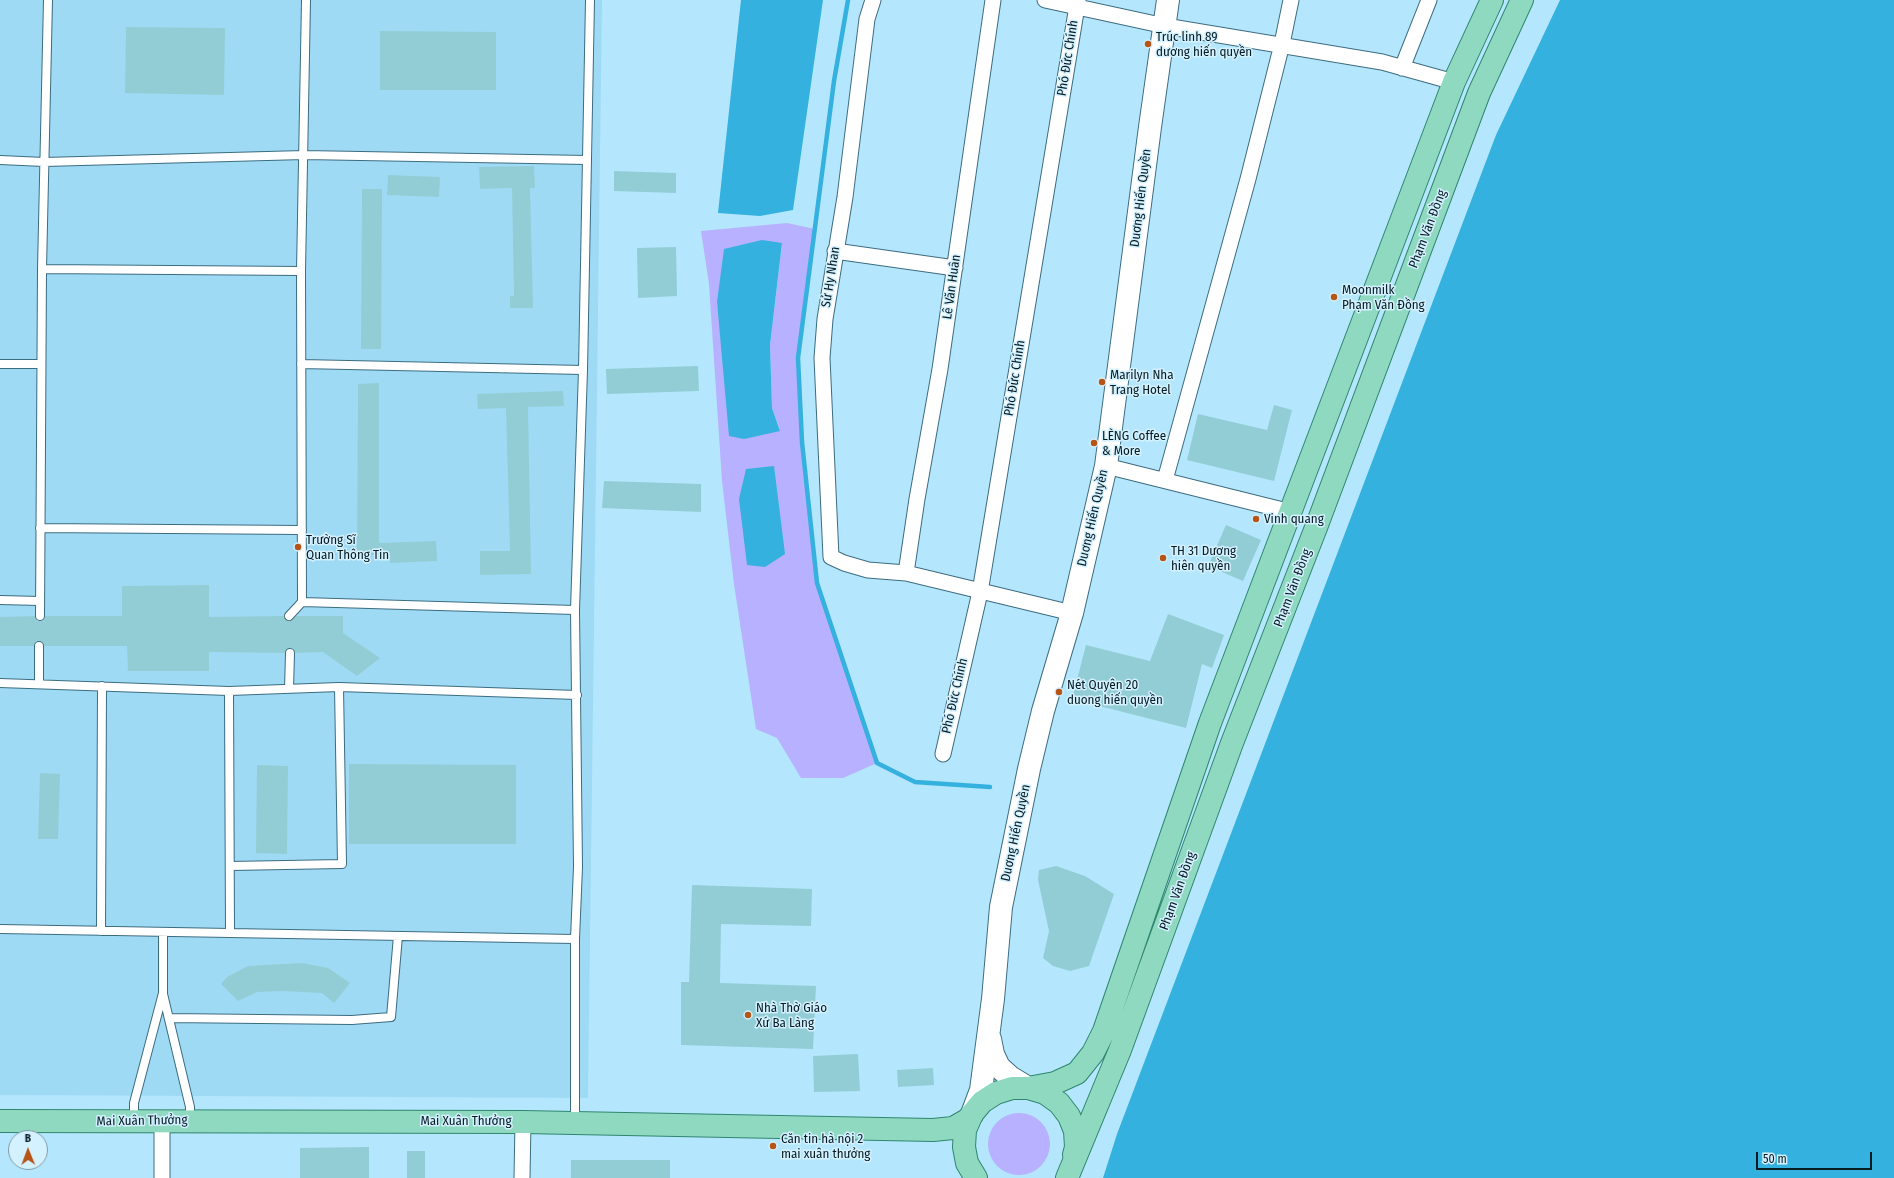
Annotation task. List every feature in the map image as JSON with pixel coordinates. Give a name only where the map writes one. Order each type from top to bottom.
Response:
[{"type":"main road","name":"Phạm Văn Đồng","points":[[972,1114],[982,1102],[996,1093],[1012,1088],[1028,1088],[1055,1083],[1077,1073],[1093,1053],[1104,1031],[1210,723],[1454,82],[1492,0]]},
{"type":"main road","name":"Phạm Văn Đồng","points":[[1068,1173],[1090,1127],[1120,1050],[1232,743],[1317,525],[1479,93],[1522,0]]},
{"type":"main road","points":[[1454,82],[1479,93]]},
{"type":"main road","points":[[1028,1088],[1045,1093],[1058,1103],[1069,1116],[1075,1131],[1076,1147],[1068,1173]]},
{"type":"main road","points":[[970,1173],[964,1147],[965,1130],[972,1114]]},
{"type":"main road","name":"Mai Xuân Thưởng","points":[[0,1121],[133,1122],[190,1120],[523,1122],[933,1130],[953,1128],[967,1120],[972,1114]]},
{"type":"main road","name":"Mai Xuân Thưởng","points":[[933,1130],[948,1137],[958,1146],[970,1173]]},
{"type":"street","name":"Sử Hy Nhan","points":[[873,0],[867,19],[845,197],[835,251],[822,358],[831,557],[844,563],[868,570],[906,574]]},
{"type":"street","name":"Lê Văn Huân","points":[[906,574],[955,268],[993,0]]},
{"type":"street","points":[[1045,0],[1077,3],[1165,26],[1282,44],[1382,62],[1454,82]]},
{"type":"street","name":"Duơng Hiến Quyền","points":[[972,1114],[981,1090],[989,1030],[996,948],[1003,899],[1029,769],[1043,711],[1072,613],[1106,466],[1168,0]]},
{"type":"street","points":[[1165,480],[1248,179],[1282,44],[1291,0]]},
{"type":"street","points":[[1402,68],[1429,0]]},
{"type":"street","name":"Phó Đức Chính","points":[[943,754],[953,702],[980,592],[1077,3]]},
{"type":"street","points":[[835,251],[955,268]]},
{"type":"street","points":[[1106,466],[1291,512]]},
{"type":"street","points":[[906,574],[1072,613]]},
{"type":"street","name":"Duơng Hiến Quyền","points":[[989,1030],[992,1054],[999,1067],[1010,1077],[1028,1088]]},
{"type":"street","points":[[162,1121],[162,1178]]},
{"type":"street","points":[[522,1178],[523,1122]]},
{"type":"lane","points":[[40,616],[42,269],[48,0]]},
{"type":"lane","points":[[289,616],[302,602],[301,271],[306,0]]},
{"type":"lane","points":[[575,1123],[575,939],[578,867],[576,610],[583,370],[590,0]]},
{"type":"lane","points":[[0,160],[44,162],[304,156],[587,160]]},
{"type":"lane","points":[[42,269],[301,271]]},
{"type":"lane","points":[[0,364],[41,364]]},
{"type":"lane","points":[[301,364],[583,370]]},
{"type":"lane","points":[[40,528],[302,530]]},
{"type":"lane","points":[[0,600],[40,601]]},
{"type":"lane","points":[[302,602],[576,610]]},
{"type":"lane","points":[[39,646],[39,683]]},
{"type":"lane","points":[[288,689],[290,653]]},
{"type":"lane","points":[[0,683],[39,683],[230,691],[340,687],[577,694]]},
{"type":"lane","points":[[101,931],[102,686]]},
{"type":"lane","points":[[230,866],[342,864],[340,687]]},
{"type":"lane","points":[[230,691],[230,933]]},
{"type":"lane","points":[[0,929],[575,939]]},
{"type":"lane","points":[[133,1122],[134,1103],[162,993],[163,932]]},
{"type":"lane","points":[[169,1018],[352,1020],[391,1017],[398,936]]},
{"type":"lane","points":[[162,993],[190,1107],[190,1120]]},
{"type":"shaded area","name":"Trường Sĩ Quan Thông Tin","points":[[0,0],[602,0],[588,1098],[0,1095]]},
{"type":"shaded area","points":[[741,0],[823,0],[793,210],[760,216],[718,213]]},
{"type":"shaded area","points":[[1560,0],[1894,0],[1894,1178],[1103,1178],[1117,1134],[1496,135]]},
{"type":"shaded area","points":[[787,223],[815,229],[798,358],[802,442],[817,583],[877,763],[843,778],[801,778],[777,738],[756,729],[734,584],[722,481],[709,284],[701,231]],"holes":[[[782,244],[770,345],[772,408],[780,430],[724,366],[717,302]]]},
{"type":"shaded area","points":[[762,240],[782,243],[770,345],[772,408],[780,431],[744,439],[729,436],[717,302],[724,249]]},
{"type":"shaded area","points":[[774,466],[785,554],[765,567],[747,565],[739,499],[746,469]]},
{"type":"shaded area","points":[[1019,1113],[1031,1116],[1041,1122],[1047,1132],[1050,1144],[1047,1156],[1041,1166],[1031,1172],[1019,1175],[1007,1172],[997,1166],[991,1156],[988,1144],[991,1132],[997,1122],[1007,1116]]},
{"type":"building","points":[[126,27],[225,28],[224,95],[125,93]]},
{"type":"building","points":[[380,31],[496,32],[496,90],[380,90]]},
{"type":"building","points":[[534,166],[535,188],[530,188],[533,308],[510,308],[510,296],[514,296],[512,188],[480,189],[479,167]]},
{"type":"building","points":[[614,171],[676,173],[676,193],[614,191]]},
{"type":"building","points":[[388,175],[440,177],[439,197],[387,195]]},
{"type":"building","points":[[362,189],[382,189],[381,349],[361,349]]},
{"type":"building","points":[[676,247],[677,296],[638,298],[637,248]]},
{"type":"building","points":[[698,366],[699,391],[607,394],[606,369]]},
{"type":"building","points":[[379,383],[379,543],[436,541],[437,561],[390,563],[390,555],[357,555],[358,384]]},
{"type":"building","points":[[563,391],[564,406],[528,407],[531,574],[480,575],[480,551],[510,551],[506,408],[478,409],[477,394]]},
{"type":"building","points":[[1274,405],[1292,410],[1274,481],[1187,460],[1198,414],[1267,430]]},
{"type":"building","points":[[604,481],[701,484],[701,512],[602,508]]},
{"type":"building","points":[[1226,525],[1261,540],[1243,581],[1208,566]]},
{"type":"building","points":[[209,585],[209,617],[284,616],[288,621],[296,616],[343,616],[343,633],[380,658],[357,676],[323,652],[295,653],[293,649],[290,648],[285,653],[209,652],[209,671],[128,671],[127,646],[44,646],[39,641],[36,641],[34,646],[0,646],[0,617],[35,616],[37,621],[40,621],[45,616],[122,616],[122,586]]},
{"type":"building","points":[[1168,614],[1224,635],[1212,668],[1202,664],[1186,728],[1072,699],[1086,645],[1150,661]]},
{"type":"building","points":[[349,764],[516,765],[516,844],[349,844]]},
{"type":"building","points":[[257,765],[288,766],[287,854],[256,853]]},
{"type":"building","points":[[40,773],[60,774],[58,839],[38,839]]},
{"type":"building","points":[[1056,866],[1085,876],[1114,894],[1089,966],[1070,971],[1053,966],[1043,958],[1049,931],[1038,880],[1039,870]]},
{"type":"building","points":[[692,885],[812,889],[811,926],[721,924],[720,983],[816,986],[813,1049],[681,1045],[681,982],[689,982]]},
{"type":"building","points":[[302,963],[328,968],[350,983],[334,1003],[322,993],[283,991],[257,992],[238,1001],[221,984],[227,977],[248,966]]},
{"type":"building","points":[[858,1054],[860,1091],[814,1092],[813,1056]]},
{"type":"building","points":[[933,1068],[934,1085],[898,1087],[897,1070]]},
{"type":"building","points":[[369,1147],[369,1178],[300,1178],[300,1148]]},
{"type":"building","points":[[407,1151],[425,1151],[425,1178],[407,1178]]},
{"type":"building","points":[[571,1160],[670,1160],[670,1178],[571,1178]]},
{"type":"waterway","points":[[848,0],[834,81],[798,358],[802,442],[817,583],[877,763],[915,782],[990,787]]},
{"type":"place","name":"Trúc linh 89 dương hiến quyền","points":[[1148,44]]},
{"type":"place","name":"Moonmilk Phạm Văn Đồng","points":[[1334,297]]},
{"type":"place","name":"Marilyn Nha Trang Hotel","points":[[1102,382]]},
{"type":"place","name":"LÈNG Coffee & More","points":[[1094,443]]},
{"type":"place","name":"Vinh quang","points":[[1256,519]]},
{"type":"place","name":"Trường Sĩ Quan Thông Tin","points":[[298,547]]},
{"type":"place","name":"TH 31 Dương hiên quyền","points":[[1163,558]]},
{"type":"place","name":"Nét Quyên 20 duong hiến quyền","points":[[1059,692]]},
{"type":"place","name":"Nhà Thờ Giáo Xứ Ba Làng","points":[[748,1015]]},
{"type":"place","name":"Căn tin hà nội 2 mai xuân thưởng","points":[[773,1146]]}]
